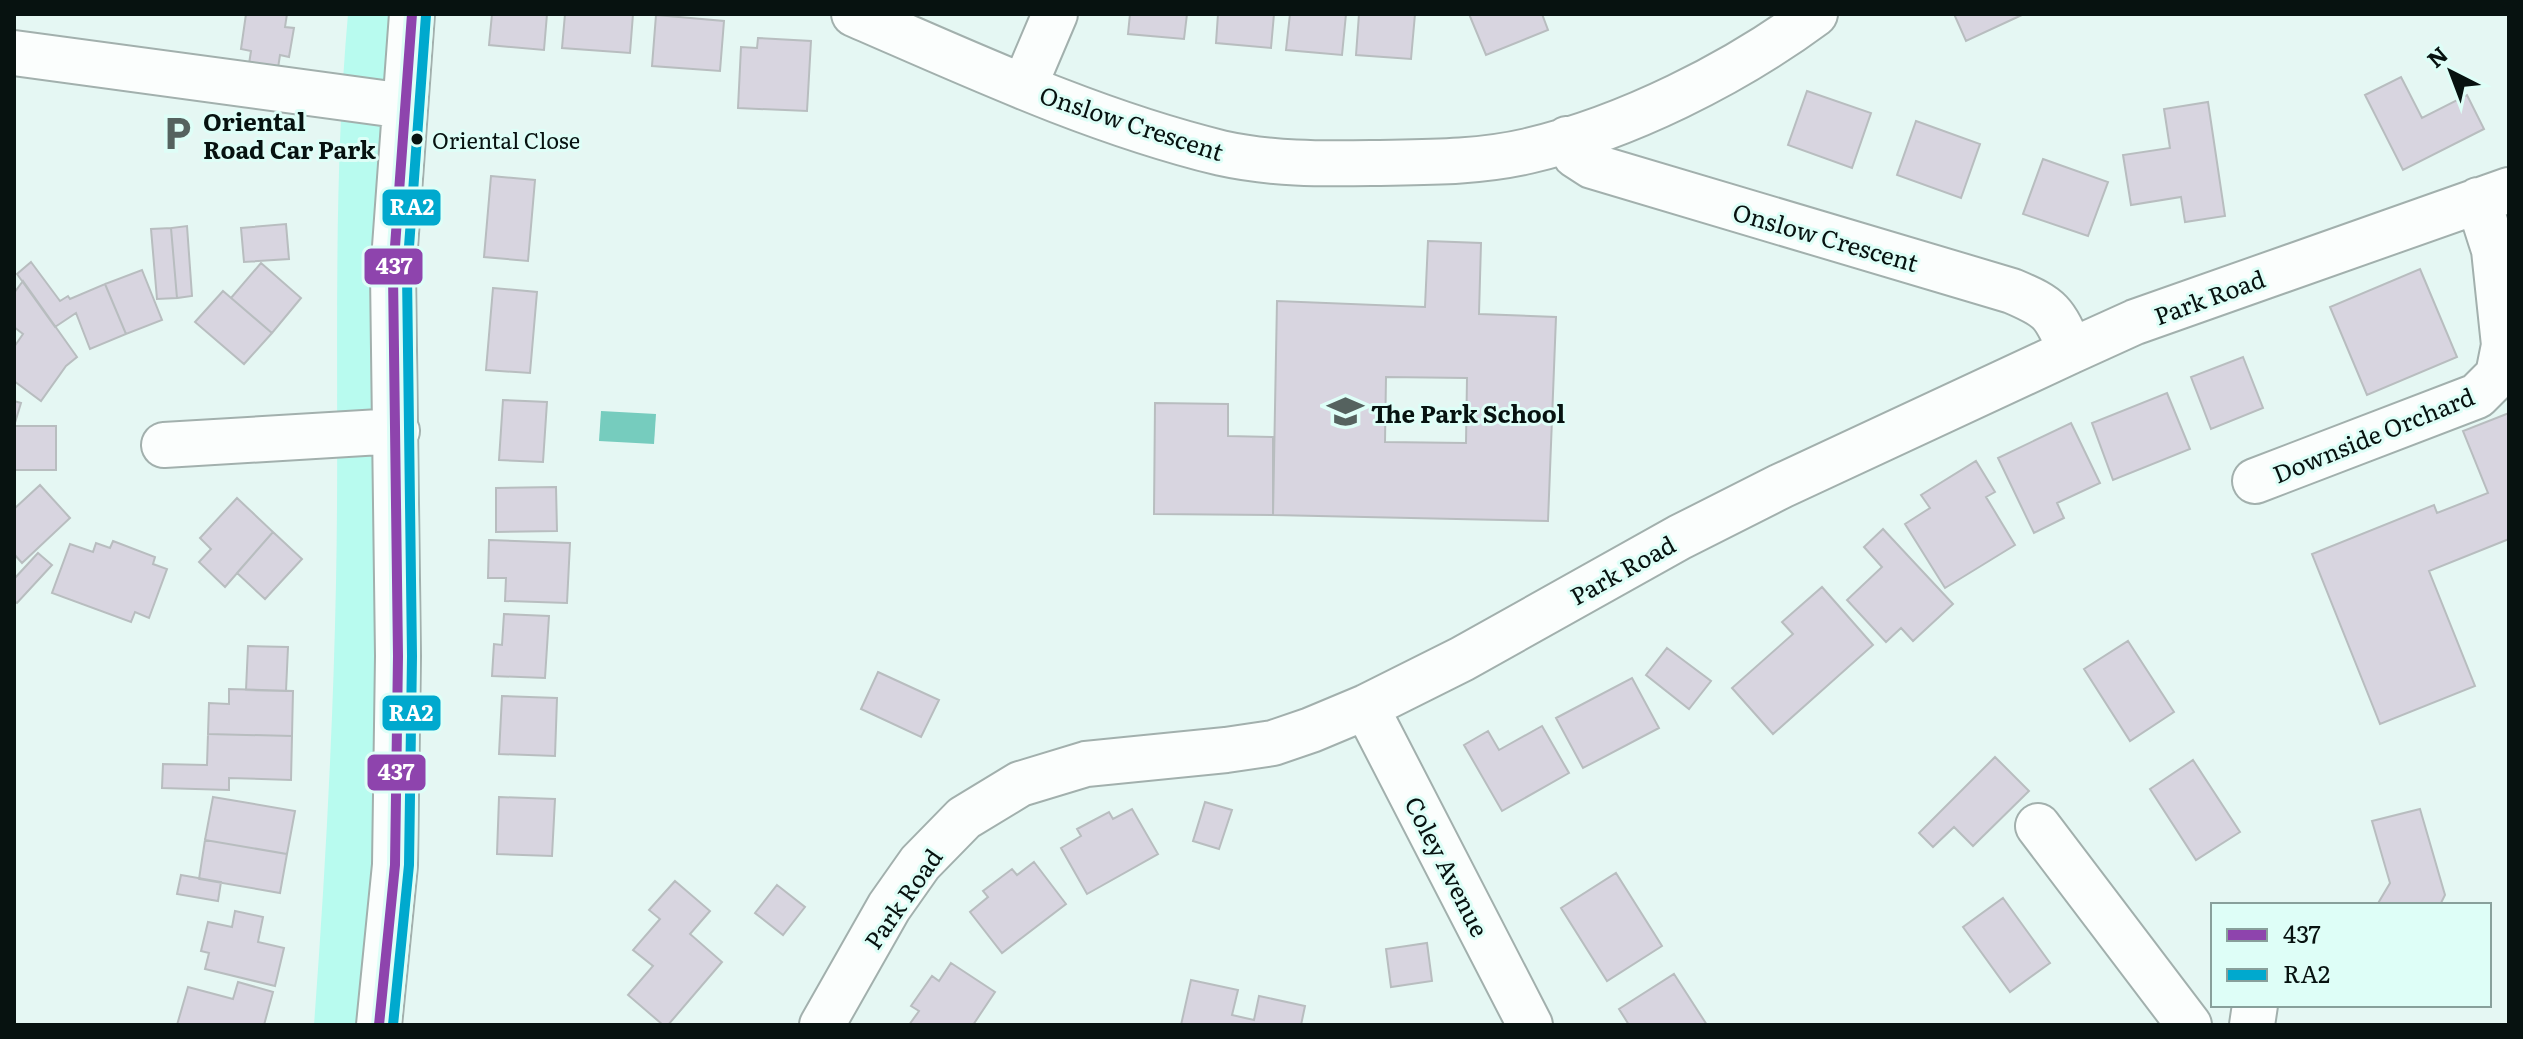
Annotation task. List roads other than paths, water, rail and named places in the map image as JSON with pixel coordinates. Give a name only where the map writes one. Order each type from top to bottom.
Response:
[{"type":"street","points":[[379,1025],[395,865],[398,656],[393,274],[412,14]]},
{"type":"street","name":"Onslow Crescent","points":[[854,14],[1024,87],[1133,128],[1224,153],[1273,161],[1327,164],[1457,160],[1527,151],[1567,139],[1654,107],[1720,74],[1781,39],[1815,14]]},
{"type":"street","points":[[1024,87],[1055,14]]},
{"type":"street","points":[[14,53],[405,106]]},
{"type":"street","name":"Onslow Crescent","points":[[1567,139],[1575,155],[1592,166],[2012,291],[2043,305],[2057,318],[2071,351]]},
{"type":"street","name":"Park Road","points":[[822,1025],[889,907],[920,863],[964,818],[1020,784],[1086,764],[1273,743],[1366,707],[1462,659],[1680,537],[1781,486],[2071,351],[2135,322],[2494,195]]},
{"type":"street","name":"Downside Orchard","points":[[2255,481],[2477,396],[2498,375],[2504,345],[2494,250],[2494,195]]},
{"type":"street","points":[[164,445],[397,431]]},
{"type":"street","name":"Coley Avenue","points":[[1366,707],[1530,1025]]},
{"type":"street","points":[[2038,826],[2189,1025]]},
{"type":"place","name":"Oriental Road Car Park","points":[[177,134]]},
{"type":"place","name":"Oriental Close","points":[[417,139]]},
{"type":"place","name":"The Park School","points":[[1345,412]]}]
